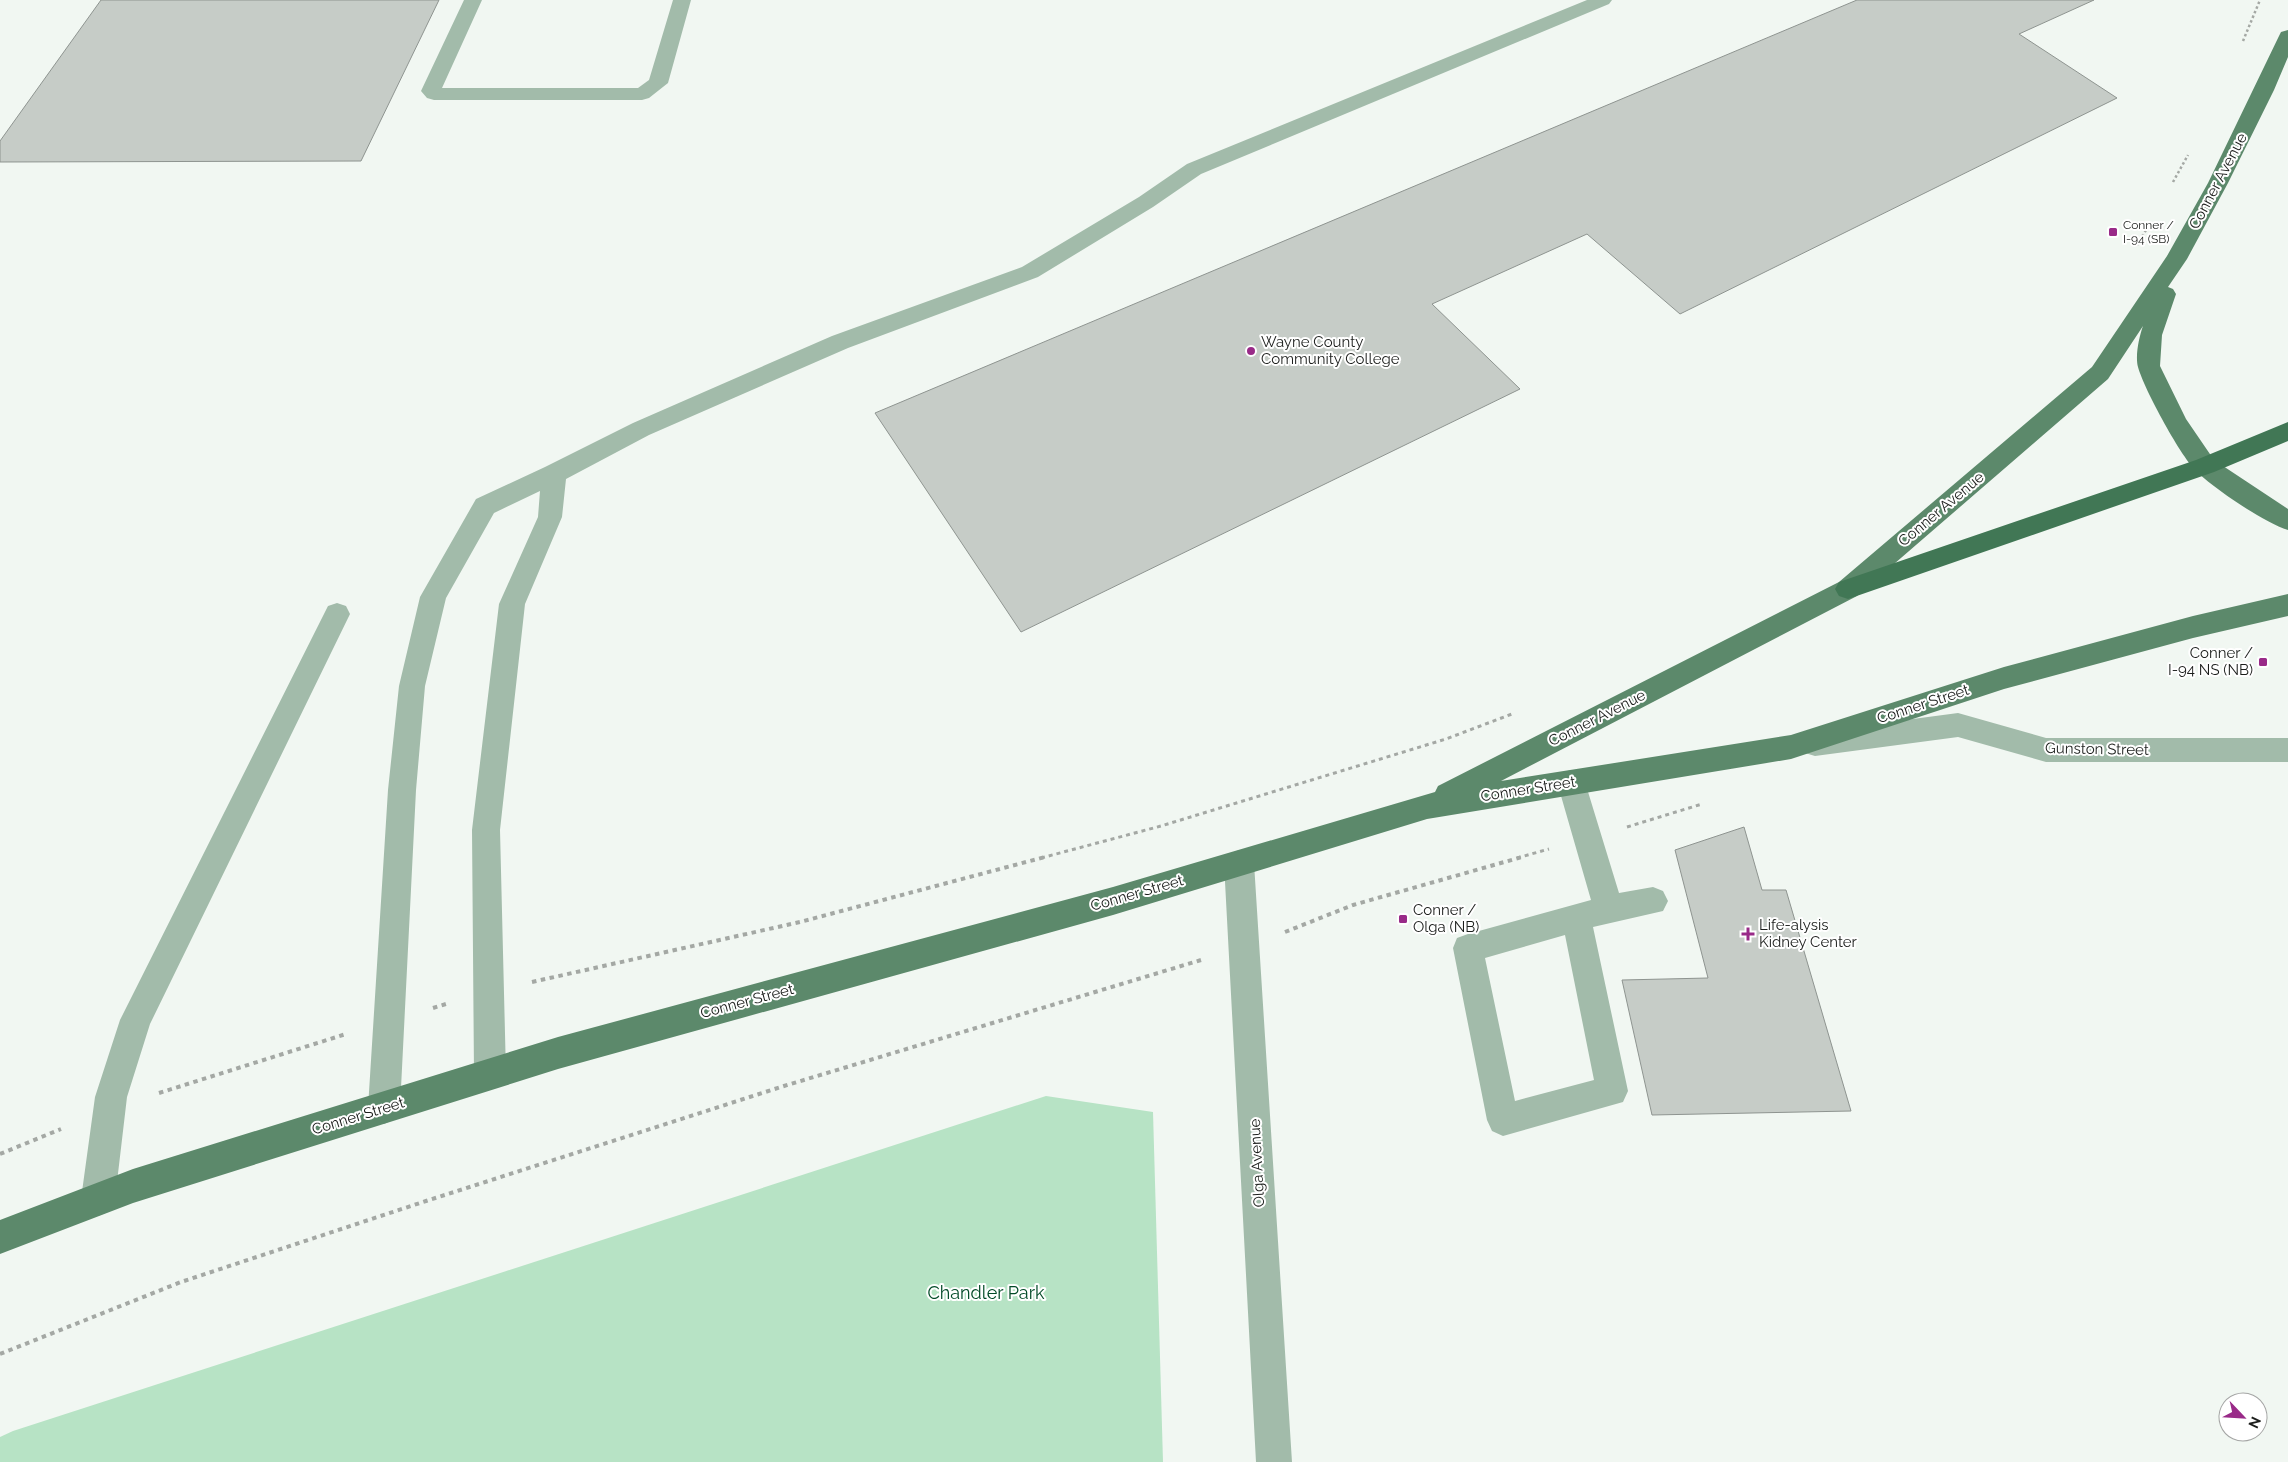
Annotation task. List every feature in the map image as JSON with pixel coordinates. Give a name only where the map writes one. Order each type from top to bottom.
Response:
[{"type":"highway","points":[[1848,588],[2205,466],[2288,431]]},
{"type":"main road","name":"Conner Avenue","points":[[1427,806],[1848,588],[2100,373],[2176,259],[2218,183],[2264,90],[2288,36]]},
{"type":"main road","points":[[2176,259],[2151,335],[2149,366],[2176,423],[2205,466],[2267,509],[2288,520]]},
{"type":"main road","name":"Conner Street","points":[[0,1236],[132,1186],[558,1053],[1113,901],[1427,806],[1791,747],[2004,678],[2193,627],[2288,605]]},
{"type":"street","points":[[473,0],[431,91],[434,94],[642,94],[658,83],[682,0]]},
{"type":"street","points":[[384,1108],[402,790],[411,695],[432,597],[485,506],[641,430],[840,342],[1030,272],[1146,202],[1194,169],[1603,0]]},
{"type":"street","points":[[490,1074],[486,830],[512,604],[550,517],[554,474]]},
{"type":"street","points":[[98,1199],[108,1110],[136,1020],[337,614]]},
{"type":"street","name":"Gunston Street","points":[[1791,747],[1958,725],[2046,750],[2288,750]]},
{"type":"street","points":[[1571,782],[1609,909]]},
{"type":"street","name":"Olga Avenue","points":[[1239,863],[1274,1462]]},
{"type":"street","points":[[1576,918],[1612,1091],[1503,1120],[1468,948],[1576,918],[1609,909],[1653,901]]},
{"type":"path","points":[[2240,46],[2260,0]]},
{"type":"path","points":[[2169,190],[2191,148]]},
{"type":"path","points":[[2135,249],[2150,223]]},
{"type":"path","points":[[0,1154],[108,1110],[257,1060],[490,991],[800,922],[1152,828],[1446,740],[1519,711]]},
{"type":"path","points":[[0,1354],[182,1282],[426,1201],[794,1083],[1244,947],[1353,906],[1706,803]]},
{"type":"green space","name":"Chandler Park","points":[[1046,1096],[1153,1112],[1163,1462],[0,1462],[0,1437],[13,1431]]},
{"type":"building","points":[[101,0],[439,0],[361,161],[0,162],[0,141]]},
{"type":"building","name":"Wayne County Community College","points":[[1857,0],[2094,0],[2019,34],[2117,98],[1680,314],[1587,234],[1432,304],[1520,389],[1021,632],[875,413]]},
{"type":"building","name":"Life-alysis Kidney Center","points":[[1744,827],[1762,890],[1786,890],[1851,1111],[1652,1115],[1622,980],[1708,978],[1675,850]]},
{"type":"place","name":"Conner / I-94 (SB)","points":[[2113,232]]},
{"type":"place","name":"Wayne County Community College","points":[[1251,351]]},
{"type":"place","name":"Conner / I-94 NS (NB)","points":[[2263,662]]},
{"type":"place","name":"Conner / Olga (NB)","points":[[1403,919]]},
{"type":"place","name":"Life-alysis Kidney Center","points":[[1748,934]]}]
